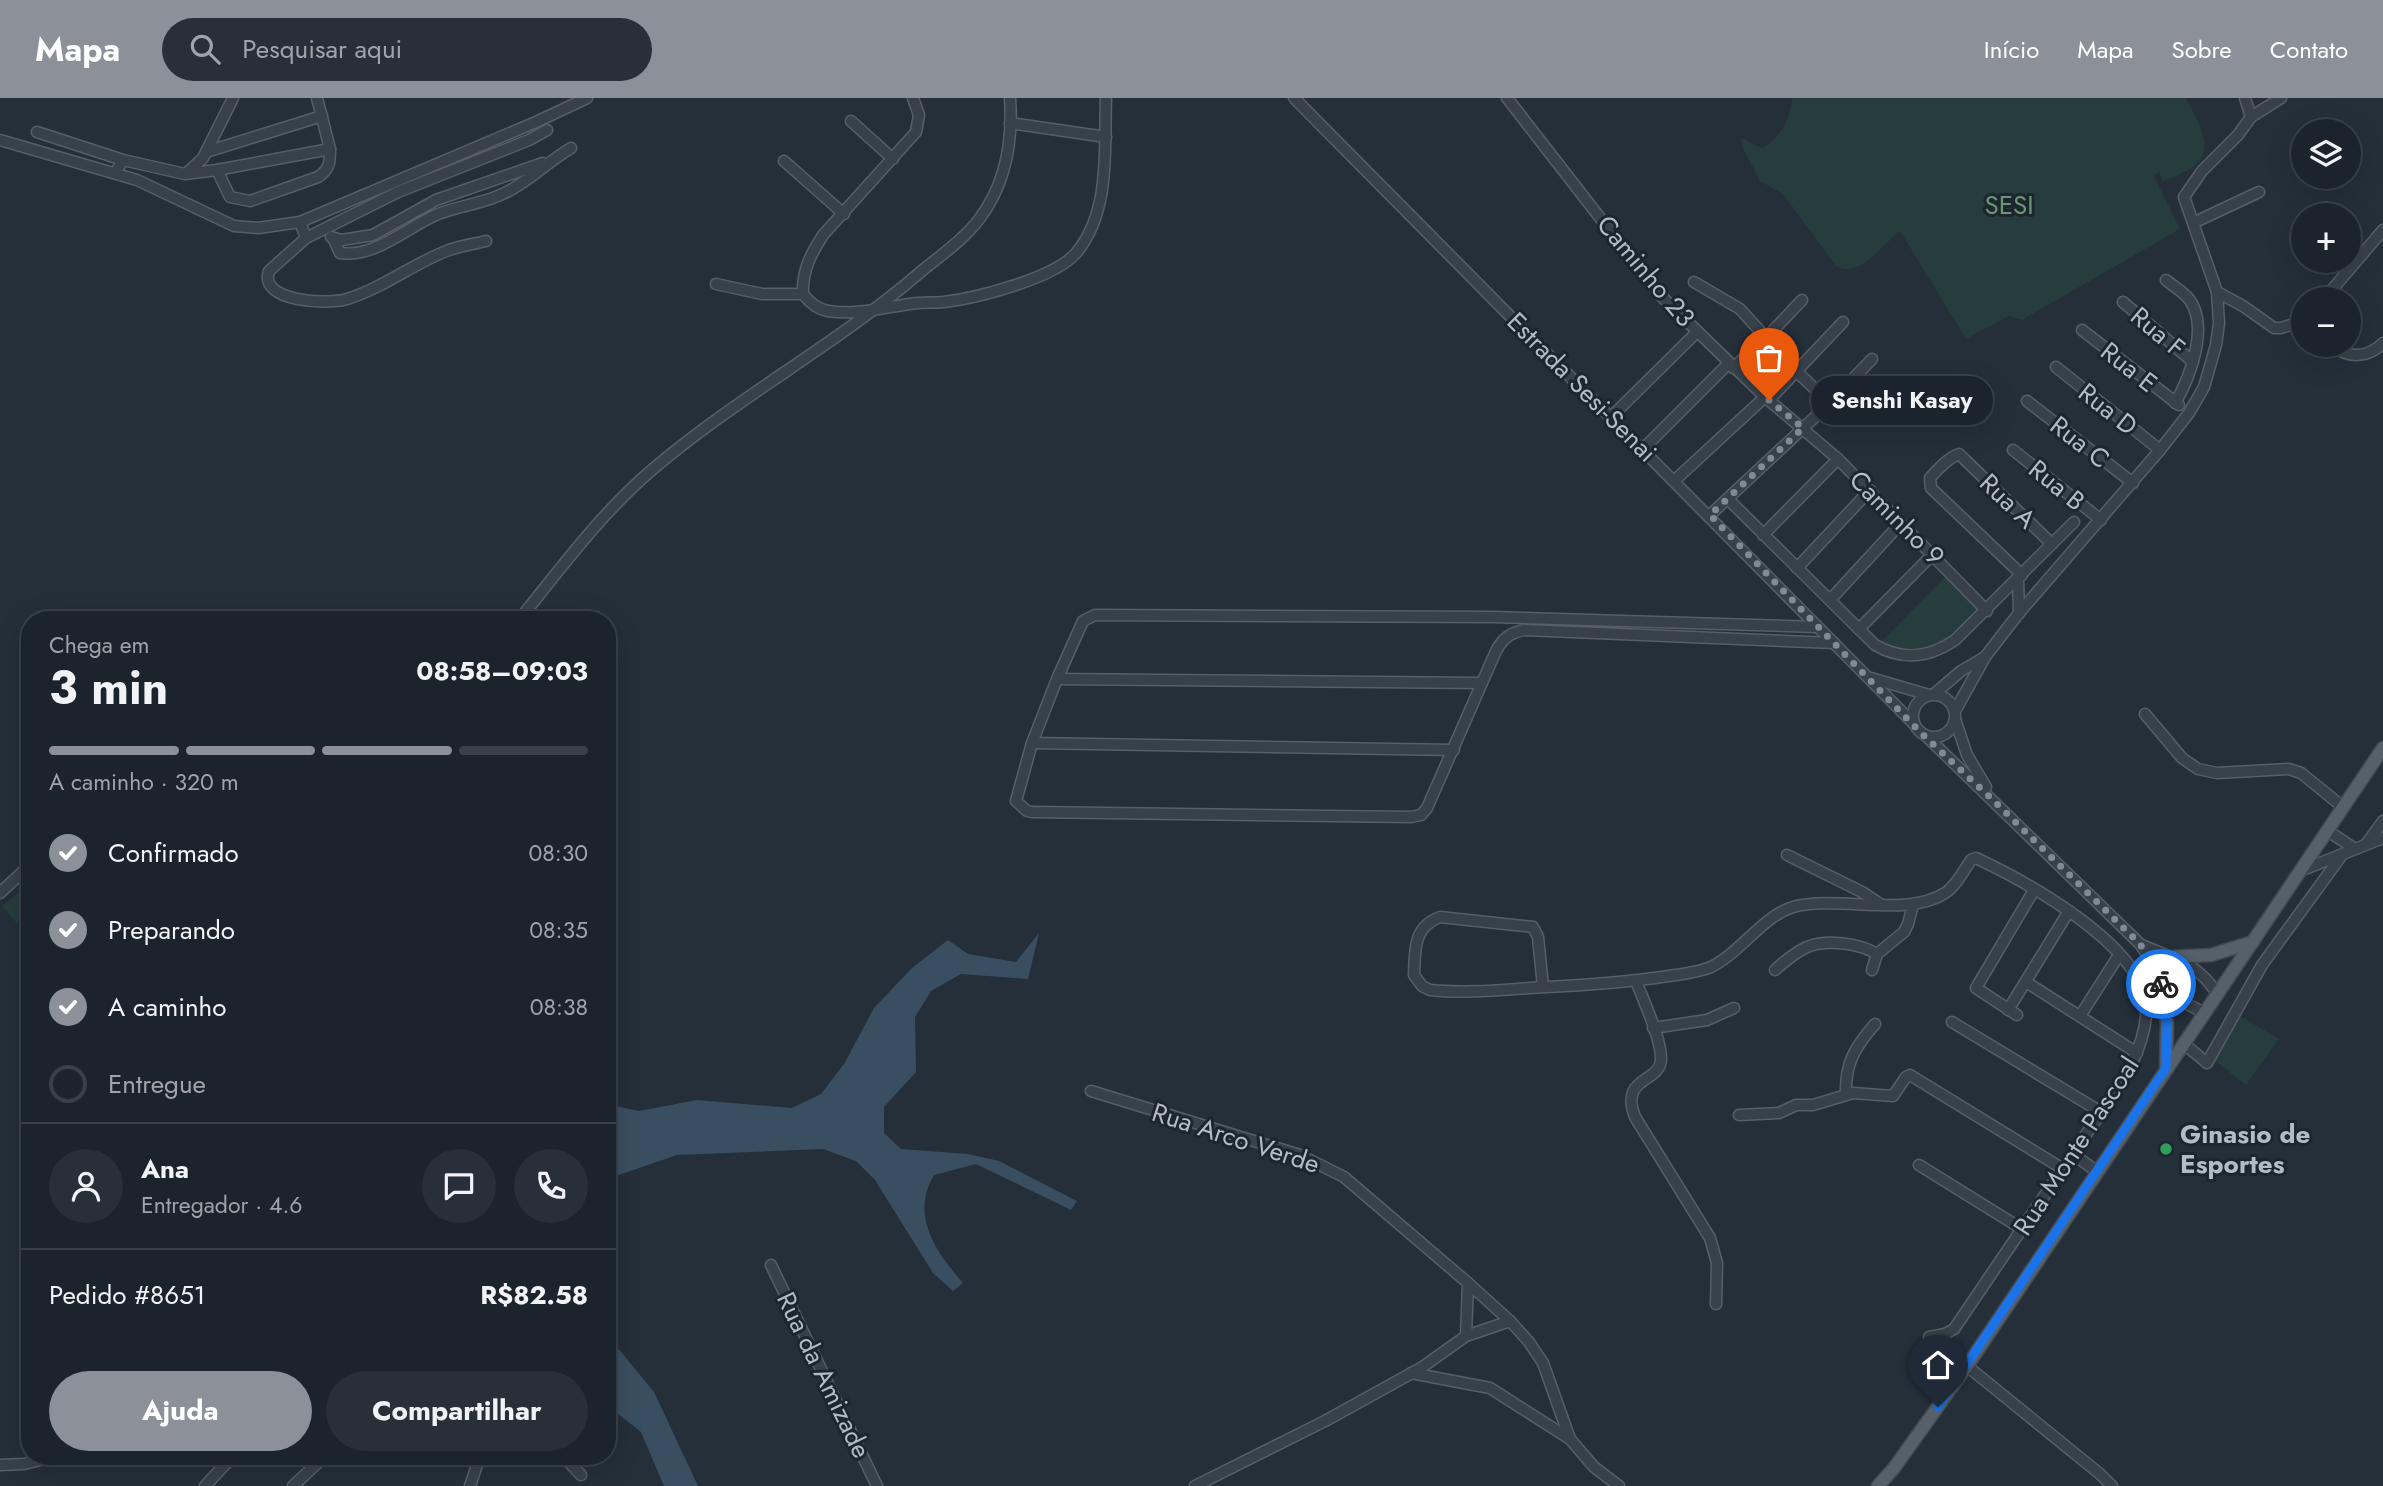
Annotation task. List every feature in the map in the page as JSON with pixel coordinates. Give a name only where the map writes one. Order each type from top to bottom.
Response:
[{"type":"main road","points":[[1878,1486],[1894,1468],[1967,1366],[2383,748]]},
{"type":"main road","points":[[2168,957],[2211,955],[2253,942]]},
{"type":"main road","points":[[2157,970],[2167,1023],[2166,1068]]},
{"type":"street","points":[[185,174],[198,165],[233,98]]},
{"type":"street","points":[[217,170],[230,197],[250,201],[295,187],[327,171],[330,149],[317,98]]},
{"type":"street","points":[[0,140],[115,173],[160,190],[234,226],[258,228],[300,222],[587,98]]},
{"type":"street","points":[[913,98],[919,124],[911,140],[823,234],[804,271],[803,293],[808,301],[825,311],[875,310],[970,298],[1042,274],[1070,259],[1086,239],[1096,215],[1103,181],[1106,98]]},
{"type":"street","points":[[527,611],[607,515],[650,471],[741,402],[875,310],[967,233],[980,219],[998,187],[1006,165],[1011,139],[1010,98]]},
{"type":"street","name":"Estrada Sesi-Senai","points":[[1294,98],[1710,515],[1914,724]]},
{"type":"street","name":"Caminho 23","points":[[1507,98],[1651,285],[1731,365],[1803,428]]},
{"type":"street","points":[[2245,98],[2251,117]]},
{"type":"street","points":[[1926,736],[1932,738],[1945,734],[1954,725],[1955,715],[1985,657],[2019,613],[2133,483],[2189,414],[2204,387],[2219,323],[2217,292],[2184,197],[2202,171],[2238,135],[2251,117],[2281,98]]},
{"type":"street","points":[[206,152],[322,116]]},
{"type":"street","points":[[850,121],[893,159]]},
{"type":"street","points":[[1010,123],[1106,137]]},
{"type":"street","points":[[485,241],[448,250],[345,300],[312,301],[278,293],[270,287],[267,276],[269,271],[306,238],[321,230],[398,192],[547,131]]},
{"type":"street","points":[[37,132],[123,160],[185,174],[330,149]]},
{"type":"street","points":[[321,230],[334,240],[340,253],[375,247],[440,214],[513,189],[571,148]]},
{"type":"street","points":[[115,173],[123,160]]},
{"type":"street","points":[[334,240],[356,239],[373,234],[436,200],[549,161]]},
{"type":"street","points":[[785,161],[844,214]]},
{"type":"street","points":[[2193,223],[2259,192]]},
{"type":"street","points":[[300,222],[306,238]]},
{"type":"street","points":[[2334,287],[2383,230]]},
{"type":"street","name":"Rua E","points":[[2166,280],[2188,298],[2194,309],[2196,329],[2193,362],[2188,379],[2175,403]]},
{"type":"street","points":[[1694,282],[1740,309],[1796,371],[1830,403]]},
{"type":"street","points":[[716,284],[762,295],[803,293]]},
{"type":"street","points":[[2217,292],[2274,328],[2291,325]]},
{"type":"street","points":[[1643,449],[1731,365],[1766,338],[1802,300]]},
{"type":"street","name":"Rua F","points":[[2123,302],[2193,362]]},
{"type":"street","points":[[1674,481],[1796,371],[1843,322]]},
{"type":"street","name":"Rua E","points":[[2082,331],[2189,414]]},
{"type":"street","points":[[1611,417],[1697,332]]},
{"type":"street","points":[[2361,355],[2368,354],[2383,343]]},
{"type":"street","points":[[1710,515],[1830,403],[1872,359]]},
{"type":"street","name":"Rua D","points":[[2056,367],[2160,450]]},
{"type":"street","name":"Rua C","points":[[2027,401],[2133,483]]},
{"type":"street","name":"Caminho 9","points":[[1803,428],[1870,490],[1987,611]]},
{"type":"street","name":"Rua B","points":[[2013,450],[2101,520]]},
{"type":"street","name":"Rua A","points":[[2020,577],[1931,488],[1930,478],[1934,473],[1957,454],[1964,458],[2052,544]]},
{"type":"street","points":[[1763,535],[1838,459]]},
{"type":"street","points":[[1797,568],[1870,490]]},
{"type":"street","points":[[1728,499],[1875,645],[1887,652],[1906,656],[1928,654],[1955,640],[2074,522]]},
{"type":"street","points":[[1830,600],[1901,523]]},
{"type":"street","points":[[1858,629],[1933,554]]},
{"type":"street","points":[[2019,613],[2020,577]]},
{"type":"street","points":[[1784,625],[1794,602]]},
{"type":"street","points":[[1817,627],[1509,618],[1095,615],[1083,621],[1057,679],[1032,743],[1016,801],[1032,812],[1411,817],[1425,812],[1481,683],[1501,642],[1507,636],[1524,629],[1833,643]]},
{"type":"street","points":[[1507,636],[1509,618]]},
{"type":"street","points":[[1985,657],[1918,701],[1913,712],[1914,724],[2140,944],[2172,992],[2203,1012]]},
{"type":"street","name":"Estrada Sesi-Senai","points":[[1868,677],[1932,694]]},
{"type":"street","points":[[1057,679],[1481,683]]},
{"type":"street","points":[[1932,694],[1950,701],[1967,755],[1992,799]]},
{"type":"street","points":[[2145,715],[2182,758],[2198,769],[2217,773],[2289,769],[2301,774],[2343,807]]},
{"type":"street","points":[[1032,743],[1454,750]]},
{"type":"street","points":[[2367,843],[2383,821]]},
{"type":"street","points":[[2328,831],[2355,849]]},
{"type":"street","points":[[2300,871],[2383,838]]},
{"type":"street","points":[[1787,855],[1862,892],[1880,904]]},
{"type":"street","points":[[2183,1043],[2207,1063],[2262,965],[2342,855]]},
{"type":"street","name":"Rua Monte Pascoal","points":[[1543,987],[1538,937],[1533,927],[1449,917],[1434,920],[1422,929],[1415,947],[1414,975],[1422,986],[1433,990],[1486,991],[1636,981],[1710,967],[1788,909],[1809,904],[1913,904],[1939,897],[1948,891],[1973,858],[2069,911],[2100,935],[2139,981],[2146,1003],[2144,1030],[2137,1053],[2127,1074],[1954,1329],[1929,1337]]},
{"type":"street","points":[[0,893],[21,873]]},
{"type":"street","points":[[2034,890],[1976,988],[2013,1013],[2026,982],[2069,911]]},
{"type":"street","points":[[1872,970],[1877,954],[1908,925],[1913,904]]},
{"type":"street","points":[[2140,944],[2192,965],[2217,993]]},
{"type":"street","points":[[1775,970],[1792,955],[1813,945],[1850,945],[1877,954]]},
{"type":"street","points":[[2080,1016],[2119,955]]},
{"type":"street","points":[[1636,981],[1661,1059],[1659,1067],[1634,1089],[1630,1096],[1631,1107],[1710,1238],[1717,1264],[1716,1304]]},
{"type":"street","points":[[2026,982],[2137,1053]]},
{"type":"street","points":[[1653,1028],[1707,1020],[1734,1008]]},
{"type":"street","points":[[1952,1022],[2101,1112]]},
{"type":"street","points":[[1846,1094],[1849,1061],[1875,1024]]},
{"type":"street","points":[[1739,1115],[1779,1113],[1796,1105],[1813,1105],[1846,1094],[1893,1096],[1906,1077],[1910,1076],[2063,1169]]},
{"type":"street","name":"Rua Arco Verde","points":[[1091,1091],[1300,1155],[1332,1169],[1468,1283],[1529,1342],[1543,1363],[1570,1439]]},
{"type":"street","points":[[2073,1154],[2096,1171]]},
{"type":"street","points":[[1919,1165],[2022,1229]]},
{"type":"street","name":"Rua da Amizade","points":[[771,1265],[877,1486]]},
{"type":"street","points":[[1466,1336],[1468,1283]]},
{"type":"street","points":[[1195,1486],[1325,1421],[1411,1373],[1466,1336],[1510,1321]]},
{"type":"street","points":[[1967,1366],[2112,1486]]},
{"type":"street","points":[[1411,1373],[1486,1386],[1570,1439],[1591,1465],[1619,1486]]},
{"type":"street","points":[[0,1465],[21,1464]]},
{"type":"street","points":[[205,1486],[225,1465]]},
{"type":"street","points":[[293,1486],[315,1465]]},
{"type":"street","points":[[470,1486],[477,1465]]},
{"type":"street","points":[[572,1465],[581,1475]]},
{"type":"green space","name":"SESI","points":[[1792,98],[2186,98],[2203,134],[2204,152],[2193,167],[2182,173],[2163,182],[2159,172],[2154,176],[2180,229],[2022,320],[2009,316],[1966,339],[1900,231],[1862,265],[1845,269],[1836,266],[1783,194],[1760,181],[1744,150],[1741,138],[1762,148],[1768,144],[1783,127]]},
{"type":"green space","points":[[1947,575],[1982,610],[1956,639],[1930,651],[1901,650],[1882,641]]},
{"type":"green space","points":[[21,890],[21,918],[16,922],[2,906]]},
{"type":"green space","points":[[2240,1016],[2279,1039],[2246,1085],[2213,1059]]},
{"type":"water","points":[[1039,933],[1028,979],[961,974],[931,991],[915,1017],[916,1072],[884,1107],[884,1133],[901,1149],[968,1154],[999,1161],[1077,1201],[1071,1210],[976,1164],[934,1175],[928,1187],[924,1207],[934,1243],[963,1283],[953,1291],[933,1273],[875,1180],[856,1161],[823,1149],[677,1155],[616,1176],[616,1106],[639,1111],[697,1100],[792,1108],[821,1094],[844,1064],[874,1008],[912,968],[948,940],[968,954],[1016,962]]},
{"type":"water","points":[[616,1346],[654,1392],[698,1486],[664,1486],[641,1432],[616,1412]]},
{"type":"way so far","points":[[1769,400],[1803,428],[1710,515],[1921,733],[2140,944],[2157,970],[2161,984]]},
{"type":"place","name":"Senshi Kasay","points":[[1769,400]]},
{"type":"place","name":"Ginasio de Esportes","points":[[2166,1149]]},
{"type":"route","points":[[1938,1407],[2166,1068],[2167,1023],[2161,984]]}]
